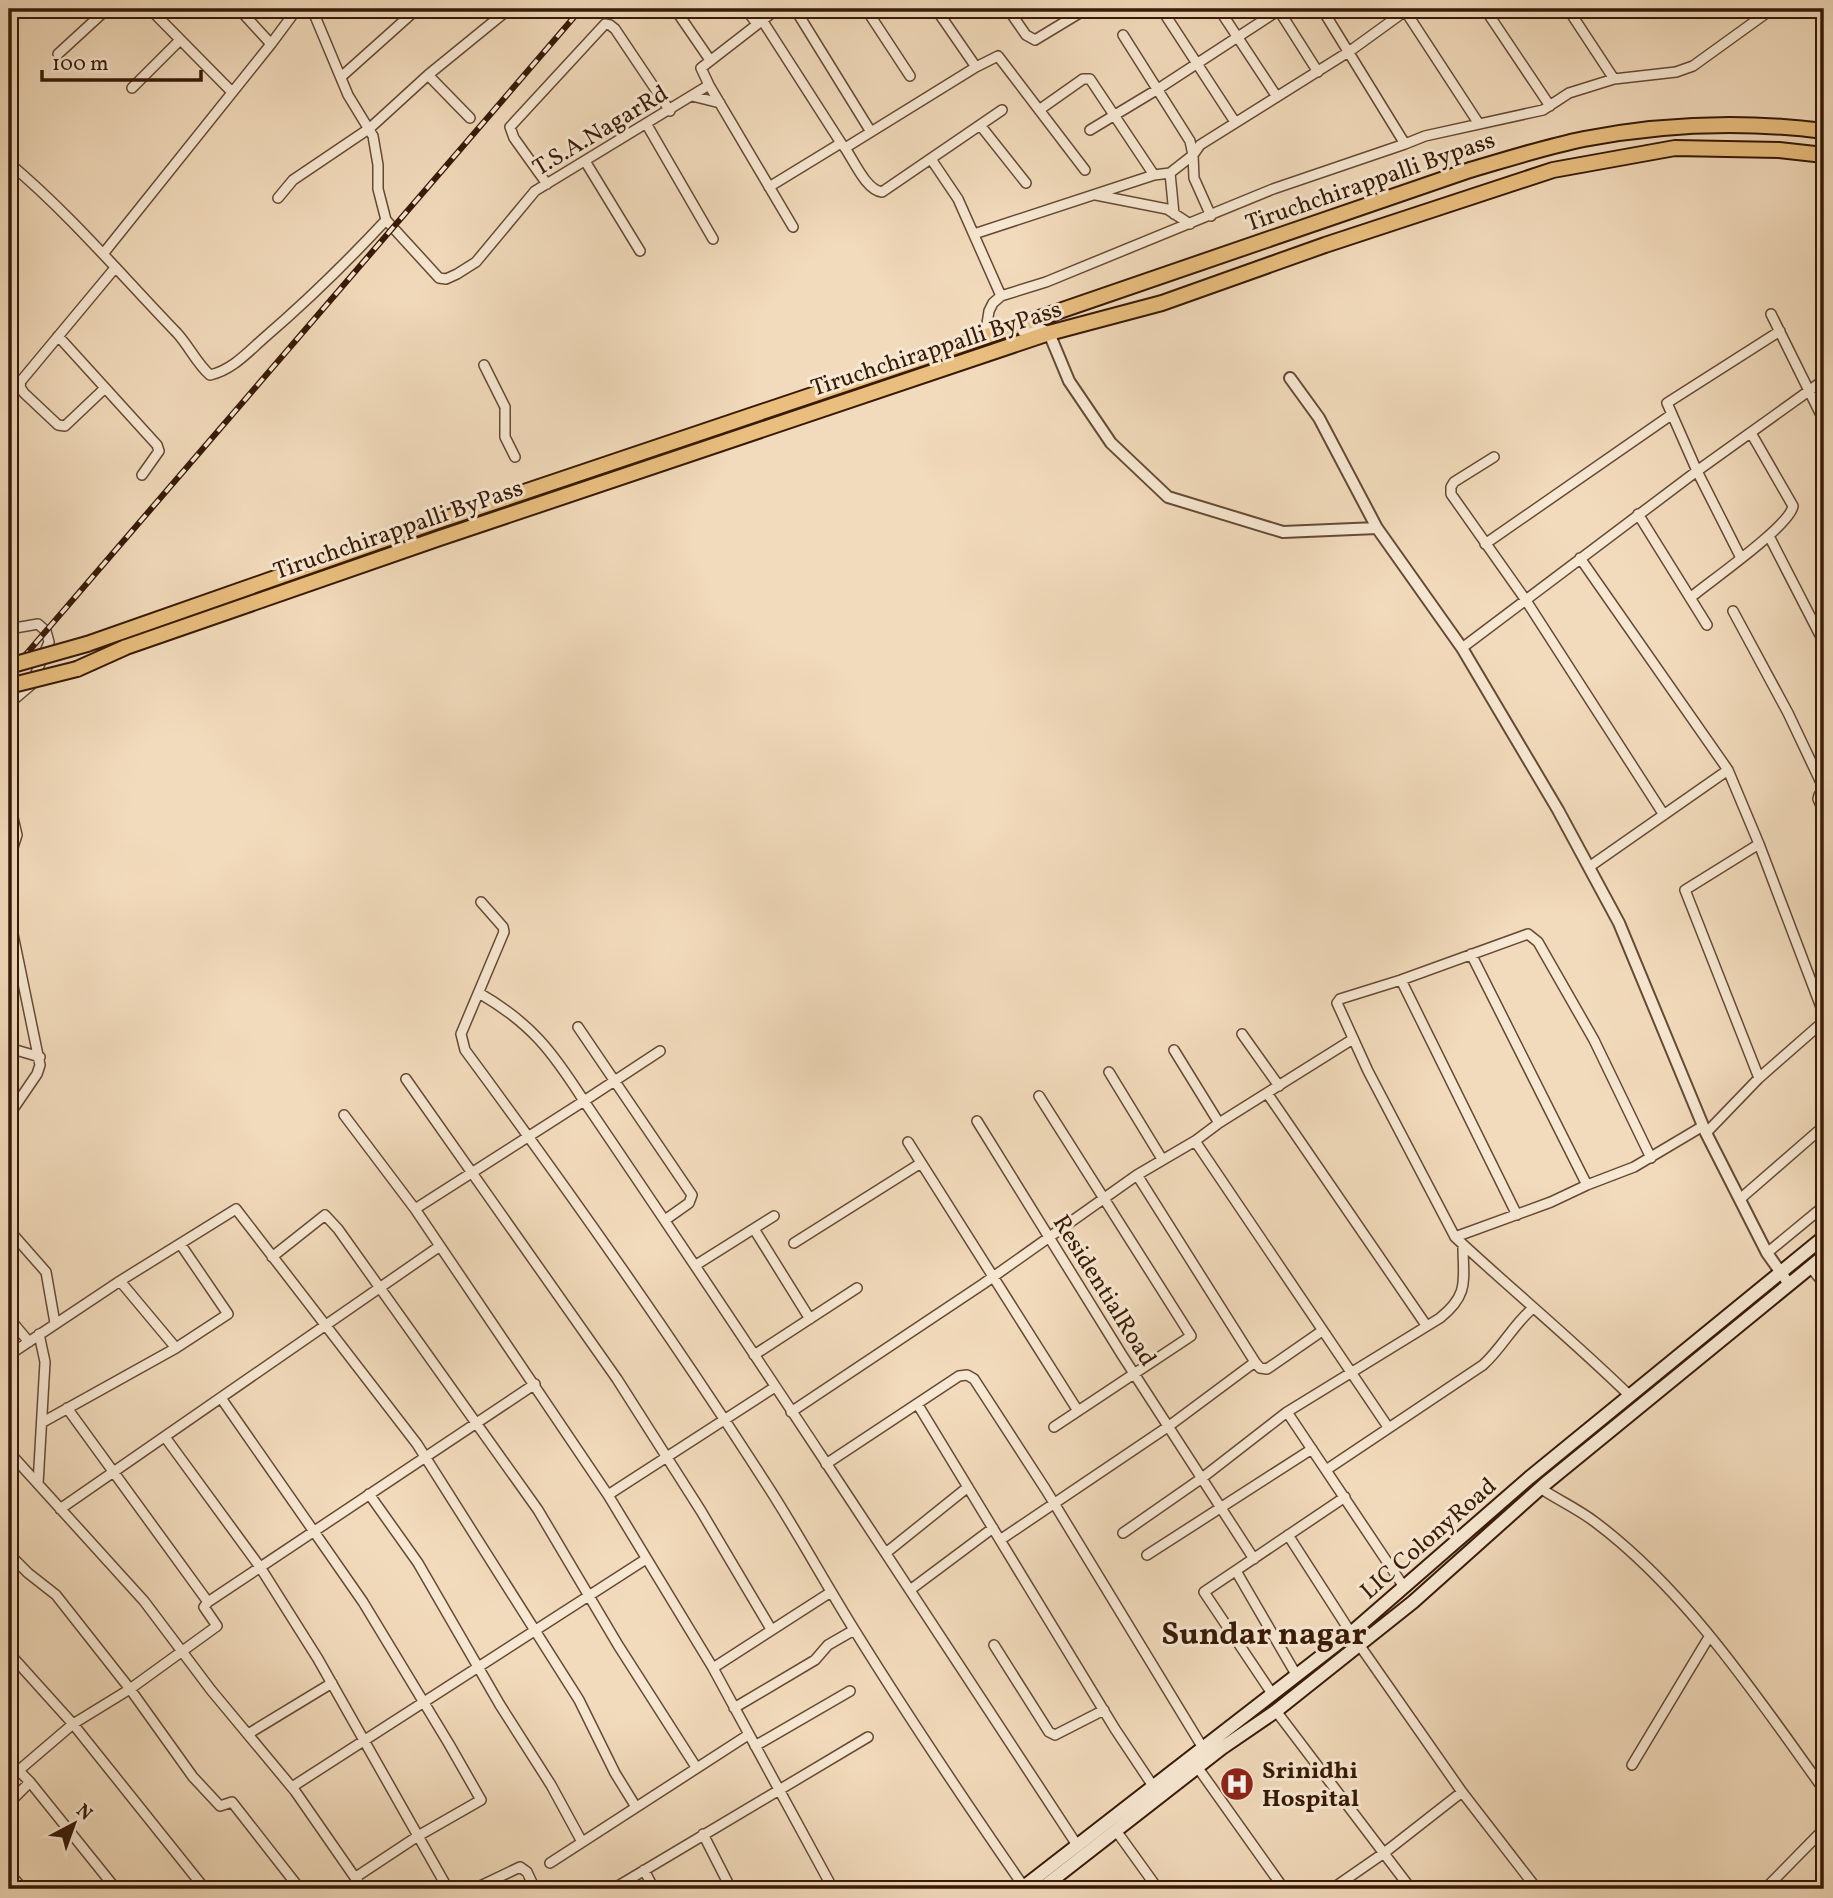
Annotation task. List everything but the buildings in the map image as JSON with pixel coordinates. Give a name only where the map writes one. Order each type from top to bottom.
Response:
[{"type":"highway","name":"Tiruchchirappalli Bypass","points":[[9,666],[87,643],[432,523],[1470,170],[1539,149],[1585,139],[1670,127],[1786,126],[1824,131]]},
{"type":"highway","name":"Tiruchchirappalli ByPass","points":[[9,686],[77,669],[125,647],[437,538],[1049,333],[1162,303],[1325,245],[1553,170],[1675,148],[1779,150],[1824,155]]},
{"type":"highway","points":[[1052,313],[1066,321],[1146,301],[1162,303]]},
{"type":"main road","name":"LIC ColonyRoad","points":[[1041,1889],[1153,1786],[1351,1633],[1530,1478],[1824,1237]]},
{"type":"main road","name":"LIC ColonyRoad","points":[[1023,1888],[1077,1845],[1117,1832],[1276,1711],[1413,1602],[1540,1488],[1824,1256]]},
{"type":"main road","points":[[1530,1478],[1540,1488]]},
{"type":"street","points":[[58,54],[107,9]]},
{"type":"street","points":[[150,9],[232,92]]},
{"type":"street","points":[[239,9],[271,44]]},
{"type":"street","points":[[103,254],[297,9]]},
{"type":"street","name":"T.S.A.NagarRd","points":[[313,9],[348,94],[373,136],[378,165],[378,189],[386,220],[439,278],[446,279],[475,261],[535,191],[709,85]]},
{"type":"street","points":[[341,77],[417,9]]},
{"type":"street","points":[[675,9],[710,60]]},
{"type":"street","points":[[746,9],[760,22],[870,186],[876,191],[882,192],[1002,110]]},
{"type":"street","points":[[777,9],[701,68],[793,227]]},
{"type":"street","points":[[795,9],[872,132]]},
{"type":"street","points":[[866,9],[910,76]]},
{"type":"street","points":[[936,9],[976,67]]},
{"type":"street","points":[[1008,9],[1026,35],[1035,40],[1080,10]]},
{"type":"street","points":[[1219,9],[1277,97]]},
{"type":"street","points":[[1322,9],[1405,144]]},
{"type":"street","points":[[974,234],[1154,175],[1170,173],[1193,155],[1200,145],[1350,51],[1406,9],[1479,124]]},
{"type":"street","points":[[1485,9],[1550,106]]},
{"type":"street","points":[[1568,9],[1614,79]]},
{"type":"street","points":[[985,337],[989,311],[1001,296],[1046,282],[1273,189],[1425,136],[1534,113],[1569,93],[1614,79],[1676,72],[1693,66],[1772,9]]},
{"type":"street","points":[[278,198],[293,180],[370,128],[505,10]]},
{"type":"street","points":[[1090,130],[1198,64],[1236,36],[1279,10],[1318,72]]},
{"type":"street","points":[[1166,16],[1235,122]]},
{"type":"street","points":[[547,184],[510,127],[604,24],[610,24],[615,29],[670,111]]},
{"type":"street","points":[[1123,35],[1190,142],[1194,178],[1212,216]]},
{"type":"street","points":[[132,88],[180,40]]},
{"type":"street","points":[[769,187],[843,145],[872,132],[998,56],[1085,170]]},
{"type":"street","points":[[428,75],[470,118]]},
{"type":"street","points":[[1039,110],[1083,79],[1090,79],[1154,175]]},
{"type":"street","points":[[692,96],[720,103]]},
{"type":"street","points":[[646,125],[713,239]]},
{"type":"street","points":[[980,125],[1026,183]]},
{"type":"street","points":[[931,159],[958,199],[1001,296]]},
{"type":"street","points":[[585,161],[640,251]]},
{"type":"street","points":[[9,163],[103,254],[188,345],[210,375],[225,371],[287,318],[386,220]]},
{"type":"street","points":[[1170,173],[1174,214]]},
{"type":"street","points":[[1095,195],[1167,209],[1190,224]]},
{"type":"street","points":[[104,389],[65,426],[58,425],[24,393],[20,381],[115,268]]},
{"type":"street","points":[[1771,314],[1824,421]]},
{"type":"street","name":"Tiruchchirappalli Bypass","points":[[943,351],[960,352],[1035,326],[1049,333]]},
{"type":"street","points":[[1741,558],[1697,471],[1667,403],[1780,331]]},
{"type":"street","points":[[1049,333],[1069,381],[1111,443],[1168,497],[1283,532],[1377,528]]},
{"type":"street","points":[[58,336],[157,446],[159,451],[156,457],[142,475]]},
{"type":"street","points":[[484,365],[505,407],[505,437],[515,457]]},
{"type":"street","points":[[1290,378],[1319,418],[1377,528],[1462,648],[1558,810],[1619,923],[1705,1130],[1767,1253],[1789,1284]]},
{"type":"street","points":[[1462,648],[1638,514],[1824,380]]},
{"type":"street","points":[[1485,544],[1671,415]]},
{"type":"street","points":[[1690,597],[1769,536],[1788,517],[1793,506],[1751,433]]},
{"type":"street","points":[[1494,457],[1454,482],[1451,494],[1525,599],[1664,815]]},
{"type":"street","points":[[1638,514],[1707,625]]},
{"type":"street","points":[[1769,536],[1824,643]]},
{"type":"street","points":[[1580,558],[1728,770],[1824,1015]]},
{"type":"street","points":[[1733,611],[1788,713],[1824,790],[1818,799],[1824,812]]},
{"type":"street","points":[[9,629],[38,624],[46,631],[48,642],[31,685],[11,702],[9,715]]},
{"type":"street","points":[[1589,867],[1728,770]]},
{"type":"street","points":[[9,802],[17,835],[9,860],[9,915],[40,1057],[37,1074],[9,1115]]},
{"type":"street","points":[[1759,844],[1685,890],[1759,1078]]},
{"type":"street","points":[[481,902],[503,927],[503,932],[461,1034],[465,1050],[528,1136],[724,1420],[769,1488],[937,1761],[1023,1888]]},
{"type":"street","points":[[1630,1396],[1455,1237],[1337,1003],[1346,996],[1401,980],[1528,934],[1534,938],[1594,1040],[1651,1158]]},
{"type":"street","points":[[1471,954],[1587,1185]]},
{"type":"street","points":[[1401,980],[1517,1215]]},
{"type":"street","points":[[479,993],[513,1014],[540,1038],[559,1062],[696,1265],[825,1464],[887,1552],[1077,1845]]},
{"type":"street","points":[[1455,1237],[1634,1167],[1705,1130],[1824,1021]]},
{"type":"street","points":[[578,1027],[692,1195],[689,1203],[665,1220]]},
{"type":"street","points":[[1242,1034],[1279,1086]]},
{"type":"street","points":[[791,1412],[993,1277],[1137,1175],[1195,1141],[1219,1123],[1353,1039]]},
{"type":"street","points":[[9,1048],[40,1057]]},
{"type":"street","points":[[1174,1050],[1219,1123]]},
{"type":"street","points":[[415,1209],[660,1051]]},
{"type":"street","points":[[1109,1072],[1162,1159]]},
{"type":"street","points":[[405,1079],[617,1379],[771,1629]]},
{"type":"street","points":[[1268,1093],[1426,1325]]},
{"type":"street","points":[[1039,1096],[1191,1336],[1054,1427]]},
{"type":"street","points":[[344,1115],[415,1209],[608,1495],[713,1668],[833,1889]]},
{"type":"street","name":"ResidentialRoad","points":[[977,1121],[1134,1374],[1254,1559]]},
{"type":"street","points":[[1740,1199],[1824,1126]]},
{"type":"street","points":[[1195,1141],[1388,1427]]},
{"type":"street","points":[[908,1142],[1078,1411]]},
{"type":"street","points":[[794,1243],[921,1163]]},
{"type":"street","points":[[1137,1175],[1260,1368],[1267,1369],[1322,1331]]},
{"type":"street","points":[[1767,1253],[1824,1206]]},
{"type":"street","points":[[9,1355],[120,1281],[236,1209],[425,1457],[579,1700],[615,1773],[636,1807]]},
{"type":"street","points":[[272,1257],[325,1215],[338,1229],[538,1510],[696,1767]]},
{"type":"street","points":[[696,1265],[774,1216]]},
{"type":"street","points":[[754,1229],[810,1319]]},
{"type":"street","points":[[9,1230],[46,1272],[55,1323]]},
{"type":"street","points":[[43,1422],[176,1348],[228,1314],[181,1245]]},
{"type":"street","points":[[1123,1533],[1202,1478],[1287,1412],[1440,1318],[1455,1306],[1464,1291],[1463,1245]]},
{"type":"street","points":[[60,1509],[440,1246]]},
{"type":"street","points":[[1811,1268],[1824,1284]]},
{"type":"street","points":[[120,1281],[176,1348]]},
{"type":"street","points":[[754,1355],[857,1288]]},
{"type":"street","points":[[1326,1470],[1483,1365],[1532,1308]]},
{"type":"street","points":[[9,1318],[29,1342]]},
{"type":"street","points":[[38,1334],[45,1362],[38,1484]]},
{"type":"street","points":[[1000,1540],[1169,1426],[1255,1362]]},
{"type":"street","points":[[825,1464],[959,1376],[967,1375],[974,1379],[1054,1503],[1203,1748]]},
{"type":"street","points":[[18,1771],[73,1724],[130,1689],[217,1626],[204,1607],[208,1602],[535,1384]]},
{"type":"street","points":[[608,1495],[775,1387]]},
{"type":"street","points":[[221,1398],[363,1602],[481,1800],[418,1836],[356,1877]]},
{"type":"street","points":[[918,1405],[1153,1786]]},
{"type":"street","points":[[67,1408],[208,1602]]},
{"type":"street","points":[[1287,1412],[1404,1587]]},
{"type":"street","points":[[165,1437],[260,1567],[332,1683],[448,1889]]},
{"type":"street","points":[[1147,1555],[1312,1449]]},
{"type":"street","points":[[9,1452],[144,1601],[292,1787],[363,1889]]},
{"type":"street","points":[[887,1552],[968,1487]]},
{"type":"street","points":[[1540,1488],[1598,1524],[1677,1596],[1756,1696],[1824,1790]]},
{"type":"street","points":[[369,1494],[418,1563],[582,1842]]},
{"type":"street","points":[[1273,1695],[1204,1592],[1345,1497]]},
{"type":"street","points":[[910,1590],[993,1528]]},
{"type":"street","points":[[1288,1535],[1351,1633],[1462,1792],[1537,1889]]},
{"type":"street","points":[[9,1554],[56,1595],[130,1689],[193,1777],[220,1806],[232,1802],[300,1889]]},
{"type":"street","points":[[292,1787],[646,1559]]},
{"type":"street","points":[[1236,1571],[1297,1676]]},
{"type":"street","points":[[713,1668],[831,1592]]},
{"type":"street","points":[[734,1708],[815,1660],[828,1645],[854,1630]]},
{"type":"street","points":[[1632,1765],[1709,1637]]},
{"type":"street","points":[[994,1645],[1049,1732],[1055,1735],[1104,1710]]},
{"type":"street","points":[[9,1653],[73,1724],[205,1889]]},
{"type":"street","points":[[248,1734],[332,1683]]},
{"type":"street","points":[[755,1746],[850,1691]]},
{"type":"street","points":[[1276,1711],[1411,1889]]},
{"type":"street","points":[[550,1863],[748,1735]]},
{"type":"street","points":[[613,1889],[868,1737]]},
{"type":"street","points":[[9,1761],[116,1889]]},
{"type":"street","points":[[1198,1768],[1284,1889]]},
{"type":"street","points":[[9,1803],[30,1783]]},
{"type":"street","points":[[1332,1889],[1384,1853],[1462,1792]]},
{"type":"street","points":[[1765,1889],[1824,1829]]},
{"type":"street","points":[[1117,1832],[1158,1889]]},
{"type":"street","points":[[703,1834],[731,1889]]},
{"type":"street","points":[[474,1889],[520,1867],[527,1872],[535,1889]]},
{"type":"street","points":[[644,1870],[654,1889]]},
{"type":"street","points":[[9,1873],[23,1889]]},
{"type":"railway","points":[[9,674],[581,9]]},
{"type":"place","name":"Srinidhi Hospital","points":[[1237,1784]]},
{"type":"district","name":"Sundar nagar","points":[[1264,1633]]}]
